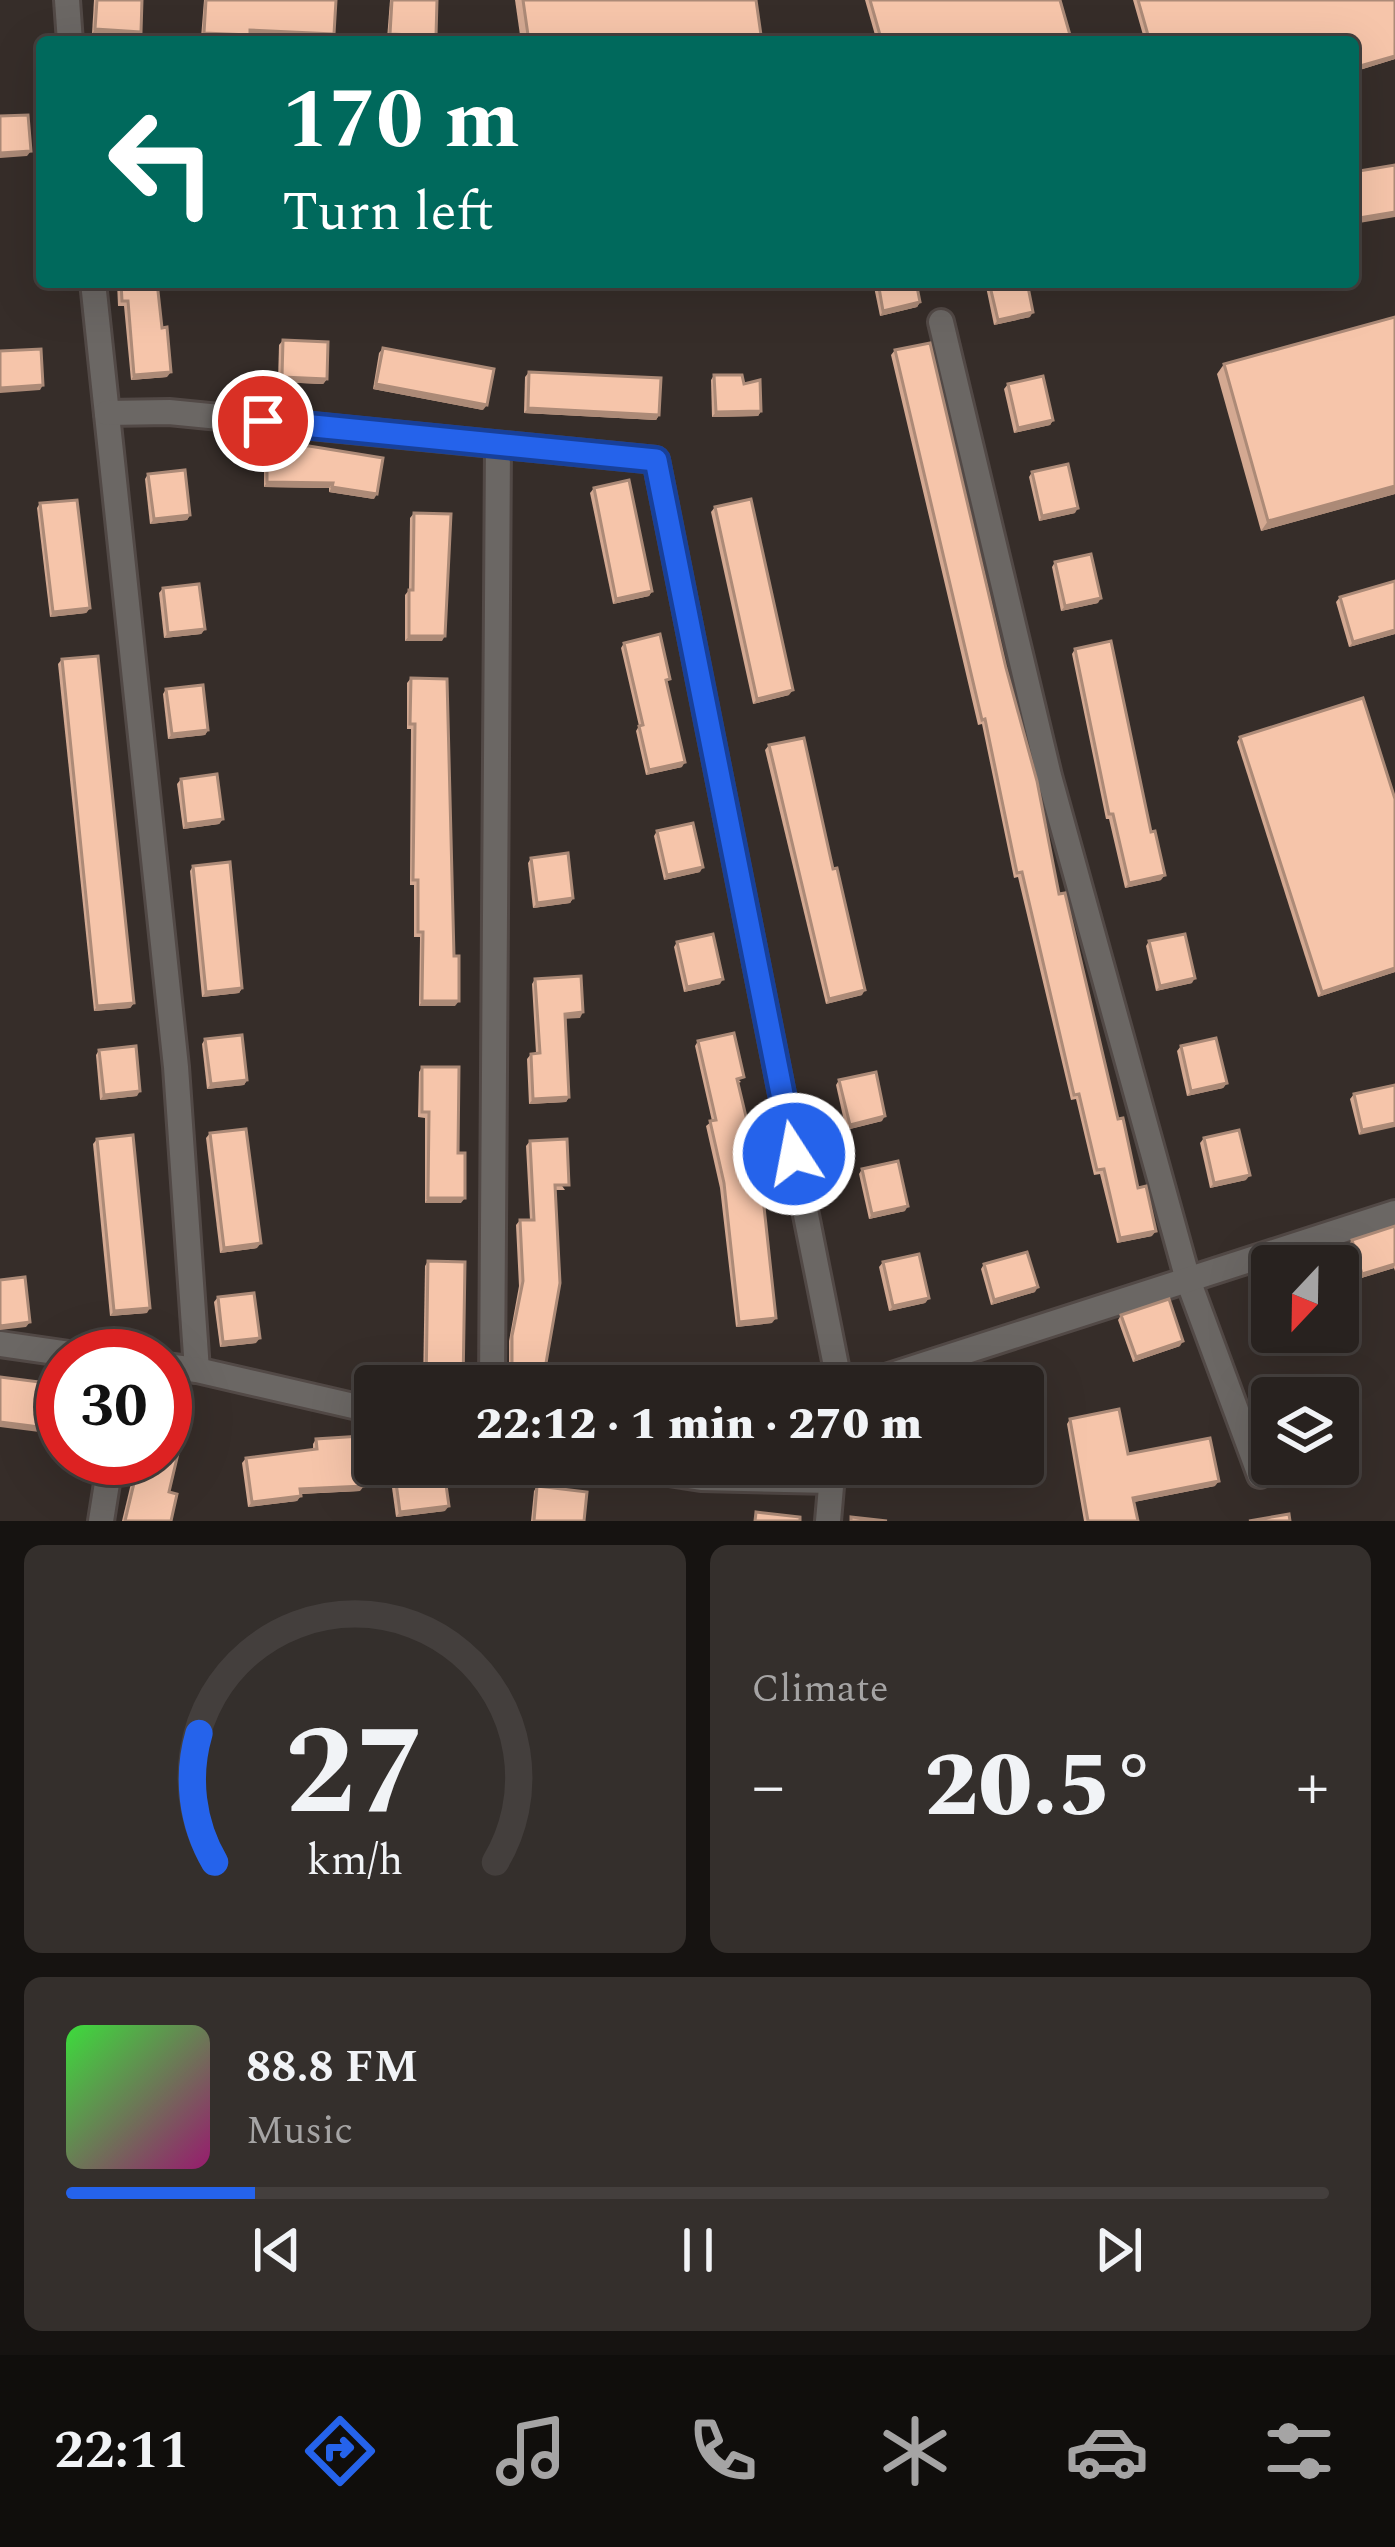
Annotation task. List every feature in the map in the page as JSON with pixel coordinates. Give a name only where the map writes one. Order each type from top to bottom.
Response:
[{"type":"street","points":[[67,0],[70,36]]},
{"type":"street","points":[[95,288],[176,1067],[197,1370]]},
{"type":"street","points":[[941,322],[1049,776],[1188,1280],[1251,1451]]},
{"type":"street","points":[[107,413],[169,412],[656,460],[836,1365]]},
{"type":"street","points":[[492,1365],[498,445]]},
{"type":"street","points":[[923,1365],[1395,1213]]},
{"type":"street","points":[[0,1345],[36,1350]]},
{"type":"street","points":[[192,1369],[354,1406]]},
{"type":"street","points":[[101,1521],[107,1485]]},
{"type":"street","points":[[828,1521],[831,1485]]},
{"type":"building","points":[[97,0],[142,0],[141,32],[95,29]]},
{"type":"building","points":[[206,0],[336,0],[334,34],[204,33]]},
{"type":"building","points":[[392,0],[437,0],[436,36],[390,34]]},
{"type":"building","points":[[523,0],[756,0],[761,36],[528,36]]},
{"type":"building","points":[[870,0],[1060,0],[1070,36],[880,36]]},
{"type":"building","points":[[1138,0],[1395,0],[1395,56],[1359,66],[1359,36],[1148,36]]},
{"type":"building","points":[[28,115],[31,151],[0,153],[0,116]]},
{"type":"building","points":[[1395,165],[1395,212],[1359,218],[1359,171]]},
{"type":"building","points":[[121,288],[158,288],[171,372],[134,375],[128,301],[122,301]]},
{"type":"building","points":[[879,288],[917,288],[920,302],[883,311]]},
{"type":"building","points":[[990,288],[1028,288],[1033,312],[998,320]]},
{"type":"building","points":[[1395,317],[1395,486],[1268,521],[1224,364]]},
{"type":"building","points":[[283,340],[328,342],[327,379],[282,377]]},
{"type":"building","points":[[930,343],[1037,781],[1059,894],[1065,893],[1118,1119],[1123,1118],[1138,1188],[1146,1186],[1156,1231],[1120,1238],[1104,1169],[1097,1170],[1079,1094],[1074,1095],[1022,872],[1017,873],[985,719],[895,350]]},
{"type":"building","points":[[383,348],[494,369],[487,405],[376,384]]},
{"type":"building","points":[[41,349],[43,385],[0,388],[0,351]]},
{"type":"building","points":[[529,372],[661,378],[659,415],[528,408]]},
{"type":"building","points":[[714,375],[742,375],[744,384],[760,380],[761,411],[716,412]]},
{"type":"building","points":[[1043,376],[1053,420],[1018,428],[1008,384]]},
{"type":"building","points":[[267,446],[309,446],[383,458],[377,494],[332,487],[333,483],[267,482]]},
{"type":"building","points":[[1068,464],[1078,508],[1042,516],[1032,472]]},
{"type":"building","points":[[185,470],[190,515],[154,519],[148,474]]},
{"type":"building","points":[[629,480],[652,591],[616,599],[594,488]]},
{"type":"building","points":[[751,499],[793,690],[757,699],[715,507]]},
{"type":"building","points":[[77,500],[90,608],[53,612],[40,503]]},
{"type":"building","points":[[414,513],[451,514],[445,636],[409,636]]},
{"type":"building","points":[[1091,554],[1101,598],[1065,606],[1055,562]]},
{"type":"building","points":[[1395,581],[1395,630],[1353,642],[1340,597]]},
{"type":"building","points":[[199,584],[205,629],[168,633],[163,588]]},
{"type":"building","points":[[660,634],[685,762],[649,770],[624,643]]},
{"type":"building","points":[[1111,641],[1151,832],[1155,831],[1165,875],[1129,883],[1113,814],[1109,814],[1075,649]]},
{"type":"building","points":[[98,656],[134,1003],[97,1006],[62,659]]},
{"type":"building","points":[[411,678],[447,679],[459,1001],[422,1001],[423,932],[418,932],[418,880],[413,880]]},
{"type":"building","points":[[203,685],[208,730],[172,734],[166,689]]},
{"type":"building","points":[[1363,698],[1395,799],[1395,968],[1322,992],[1240,737]]},
{"type":"building","points":[[804,738],[865,990],[829,999],[769,745]]},
{"type":"building","points":[[217,774],[223,819],[186,824],[181,779]]},
{"type":"building","points":[[693,823],[703,867],[667,875],[657,831]]},
{"type":"building","points":[[568,853],[573,898],[537,903],[531,858]]},
{"type":"building","points":[[230,862],[242,988],[206,992],[193,866]]},
{"type":"building","points":[[713,934],[723,979],[687,987],[677,942]]},
{"type":"building","points":[[1185,934],[1195,978],[1160,986],[1149,941]]},
{"type":"building","points":[[581,976],[583,1012],[565,1014],[569,1097],[533,1099],[531,1054],[540,1053],[535,979]]},
{"type":"building","points":[[734,1033],[744,1077],[737,1079],[761,1179],[776,1318],[739,1322],[724,1183],[710,1121],[716,1120],[698,1041]]},
{"type":"building","points":[[242,1035],[247,1080],[211,1084],[205,1039]]},
{"type":"building","points":[[1216,1038],[1227,1083],[1191,1091],[1181,1046]]},
{"type":"building","points":[[136,1046],[140,1091],[104,1095],[99,1050]]},
{"type":"building","points":[[422,1067],[459,1067],[458,1153],[465,1153],[465,1198],[428,1198],[429,1112],[422,1112]]},
{"type":"building","points":[[876,1072],[885,1116],[850,1125],[839,1080]]},
{"type":"building","points":[[1395,1085],[1395,1123],[1362,1130],[1354,1094]]},
{"type":"building","points":[[246,1129],[261,1243],[224,1248],[210,1133]]},
{"type":"building","points":[[1239,1130],[1250,1175],[1214,1183],[1204,1138]]},
{"type":"building","points":[[133,1135],[150,1308],[114,1311],[97,1139]]},
{"type":"building","points":[[567,1139],[569,1185],[555,1185],[560,1283],[546,1365],[512,1365],[512,1336],[523,1281],[520,1220],[534,1220],[530,1141]]},
{"type":"building","points":[[898,1161],[908,1206],[872,1214],[862,1169]]},
{"type":"building","points":[[1395,1226],[1395,1264],[1362,1274],[1359,1245],[1352,1240]]},
{"type":"building","points":[[1027,1252],[1038,1287],[994,1300],[984,1264]]},
{"type":"building","points":[[919,1254],[929,1298],[893,1306],[883,1262]]},
{"type":"building","points":[[428,1261],[465,1262],[463,1365],[426,1365]]},
{"type":"building","points":[[25,1277],[30,1322],[0,1326],[0,1280]]},
{"type":"building","points":[[254,1293],[260,1338],[223,1342],[218,1297]]},
{"type":"building","points":[[1169,1299],[1183,1341],[1136,1357],[1121,1315]]},
{"type":"building","points":[[0,1377],[36,1382],[36,1427],[0,1422]]},
{"type":"building","points":[[1119,1409],[1128,1454],[1210,1438],[1219,1481],[1133,1498],[1138,1521],[1088,1521],[1070,1419]]},
{"type":"building","points":[[354,1436],[354,1485],[364,1486],[300,1489],[301,1496],[252,1502],[246,1458],[317,1449],[316,1439]]},
{"type":"building","points":[[134,1485],[171,1485],[169,1492],[177,1494],[171,1521],[125,1521]]},
{"type":"building","points":[[396,1485],[446,1485],[449,1506],[400,1512]]},
{"type":"building","points":[[537,1486],[587,1492],[584,1521],[534,1521]]},
{"type":"building","points":[[756,1512],[800,1517],[800,1521],[755,1521]]},
{"type":"building","points":[[1289,1514],[1290,1521],[1249,1521]]},
{"type":"route","points":[[263,421],[656,460],[794,1154]]}]
